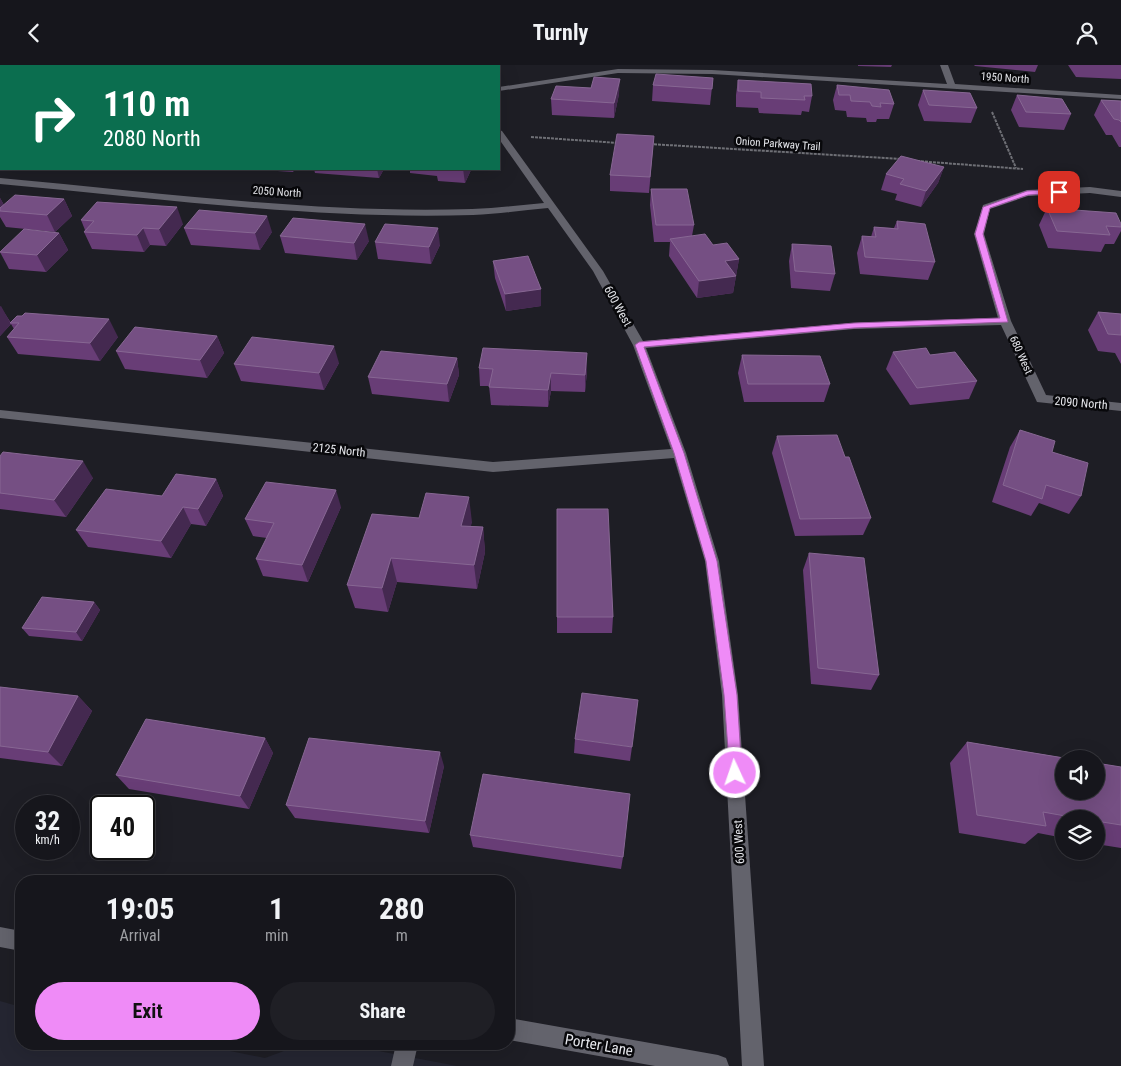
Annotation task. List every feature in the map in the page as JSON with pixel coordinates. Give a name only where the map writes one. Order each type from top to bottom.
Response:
[{"type":"street","points":[[944,65],[952,85]]},
{"type":"street","name":"1950 North","points":[[500,89],[618,71],[712,69],[1121,97]]},
{"type":"street","name":"600 West","points":[[500,134],[598,271],[639,345],[679,453],[712,561],[730,695],[753,1066]]},
{"type":"street","name":"2050 North","points":[[0,181],[298,206],[463,212],[552,205]]},
{"type":"street","points":[[1027,193],[1090,190],[1121,194]]},
{"type":"street","name":"680 West","points":[[1027,193],[986,207],[979,234],[1005,321],[1041,399]]},
{"type":"street","points":[[639,345],[854,326],[1005,321]]},
{"type":"street","name":"2090 North","points":[[1041,399],[1121,407]]},
{"type":"street","name":"2125 North","points":[[0,414],[493,467],[679,453]]},
{"type":"street","points":[[0,937],[15,940]]},
{"type":"street","name":"Porter Lane","points":[[515,1030],[718,1066]]},
{"type":"street","points":[[402,1066],[406,1050]]},
{"type":"path","points":[[983,88],[1020,179],[1016,184],[1027,193]]},
{"type":"path","points":[[532,137],[624,143]]},
{"type":"path","name":"Onion Parkway Trail","points":[[643,144],[1024,169]]},
{"type":"shaded area","points":[[0,1001],[15,1005],[15,1050],[225,1050],[265,1058],[287,1050],[373,1050],[457,1066],[0,1066]]},
{"type":"building","points":[[656,74],[713,78],[712,89],[653,85]]},
{"type":"building","points":[[594,77],[620,79],[614,103],[551,99],[556,86],[591,88]]},
{"type":"building","points":[[738,80],[811,84],[812,96],[804,96],[805,100],[761,98],[761,92],[738,91]]},
{"type":"building","points":[[837,85],[889,90],[894,104],[880,103],[881,107],[872,106],[870,102],[851,101],[850,95],[839,95]]},
{"type":"building","points":[[923,90],[970,93],[977,108],[929,105]]},
{"type":"building","points":[[1017,95],[1062,99],[1071,114],[1026,112]]},
{"type":"building","points":[[1101,100],[1121,101],[1121,122],[1114,119]]},
{"type":"building","points":[[617,134],[654,136],[650,177],[610,175]]},
{"type":"building","points":[[901,156],[944,167],[926,191],[900,184],[904,179],[886,174]]},
{"type":"building","points":[[651,189],[687,189],[694,225],[656,225]]},
{"type":"building","points":[[15,195],[64,199],[47,215],[0,211],[0,208]]},
{"type":"building","points":[[97,202],[177,207],[159,229],[143,228],[137,235],[84,232],[94,221],[81,220]]},
{"type":"building","points":[[1047,208],[1116,213],[1121,227],[1106,226],[1110,235],[1057,231]]},
{"type":"building","points":[[199,210],[267,216],[255,233],[184,228]]},
{"type":"building","points":[[293,218],[365,224],[354,243],[280,236]]},
{"type":"building","points":[[897,221],[925,224],[935,262],[865,257],[862,236],[876,237],[874,227],[898,229]]},
{"type":"building","points":[[385,224],[438,228],[429,247],[375,242]]},
{"type":"building","points":[[24,229],[59,233],[37,255],[0,252]]},
{"type":"building","points":[[705,234],[713,245],[727,243],[739,259],[725,261],[736,276],[699,281],[670,239]]},
{"type":"building","points":[[792,244],[831,246],[835,274],[795,271]]},
{"type":"building","points":[[528,256],[541,289],[505,294],[493,261]]},
{"type":"building","points":[[1098,312],[1121,314],[1121,335],[1108,334]]},
{"type":"building","points":[[25,313],[109,319],[90,343],[7,337],[19,323],[10,323],[17,316],[22,316]]},
{"type":"building","points":[[135,327],[217,336],[200,360],[116,351]]},
{"type":"building","points":[[252,337],[334,346],[319,373],[234,364]]},
{"type":"building","points":[[483,348],[587,353],[585,375],[551,373],[548,390],[489,387],[493,369],[479,368]]},
{"type":"building","points":[[926,348],[930,355],[955,352],[977,381],[917,388],[893,352]]},
{"type":"building","points":[[381,351],[457,358],[447,384],[368,377]]},
{"type":"building","points":[[742,355],[820,356],[830,384],[748,384]]},
{"type":"building","points":[[1020,430],[1055,441],[1052,452],[1088,463],[1081,496],[1046,485],[1042,499],[1003,485]]},
{"type":"building","points":[[837,435],[845,457],[849,457],[871,518],[800,519],[777,436]]},
{"type":"building","points":[[3,452],[83,461],[54,500],[0,493],[0,456]]},
{"type":"building","points":[[176,474],[216,479],[198,509],[183,507],[161,541],[76,530],[106,489],[162,496]]},
{"type":"building","points":[[266,482],[336,490],[302,565],[256,559],[274,523],[245,519]]},
{"type":"building","points":[[426,493],[469,497],[461,526],[483,527],[474,565],[391,558],[382,588],[347,585],[372,514],[419,518]]},
{"type":"building","points":[[557,509],[608,509],[613,617],[557,617]]},
{"type":"building","points":[[809,553],[864,558],[879,675],[818,668]]},
{"type":"building","points":[[42,597],[94,602],[76,632],[22,628]]},
{"type":"building","points":[[0,687],[78,696],[48,752],[0,746]]},
{"type":"building","points":[[582,693],[638,700],[632,747],[575,739]]},
{"type":"building","points":[[146,719],[265,738],[240,796],[116,775]]},
{"type":"building","points":[[309,738],[440,752],[425,821],[286,805]]},
{"type":"building","points":[[967,742],[1055,757],[1055,800],[1105,800],[1105,764],[1121,767],[1121,825],[1105,822],[1105,810],[1055,810],[1055,814],[1043,812],[1046,826],[977,815]]},
{"type":"building","points":[[483,774],[630,794],[623,857],[470,835]]},
{"type":"route","points":[[735,773],[730,695],[712,561],[679,453],[639,345],[854,326],[1005,321],[979,234],[986,207],[1027,193],[1059,192]]}]
